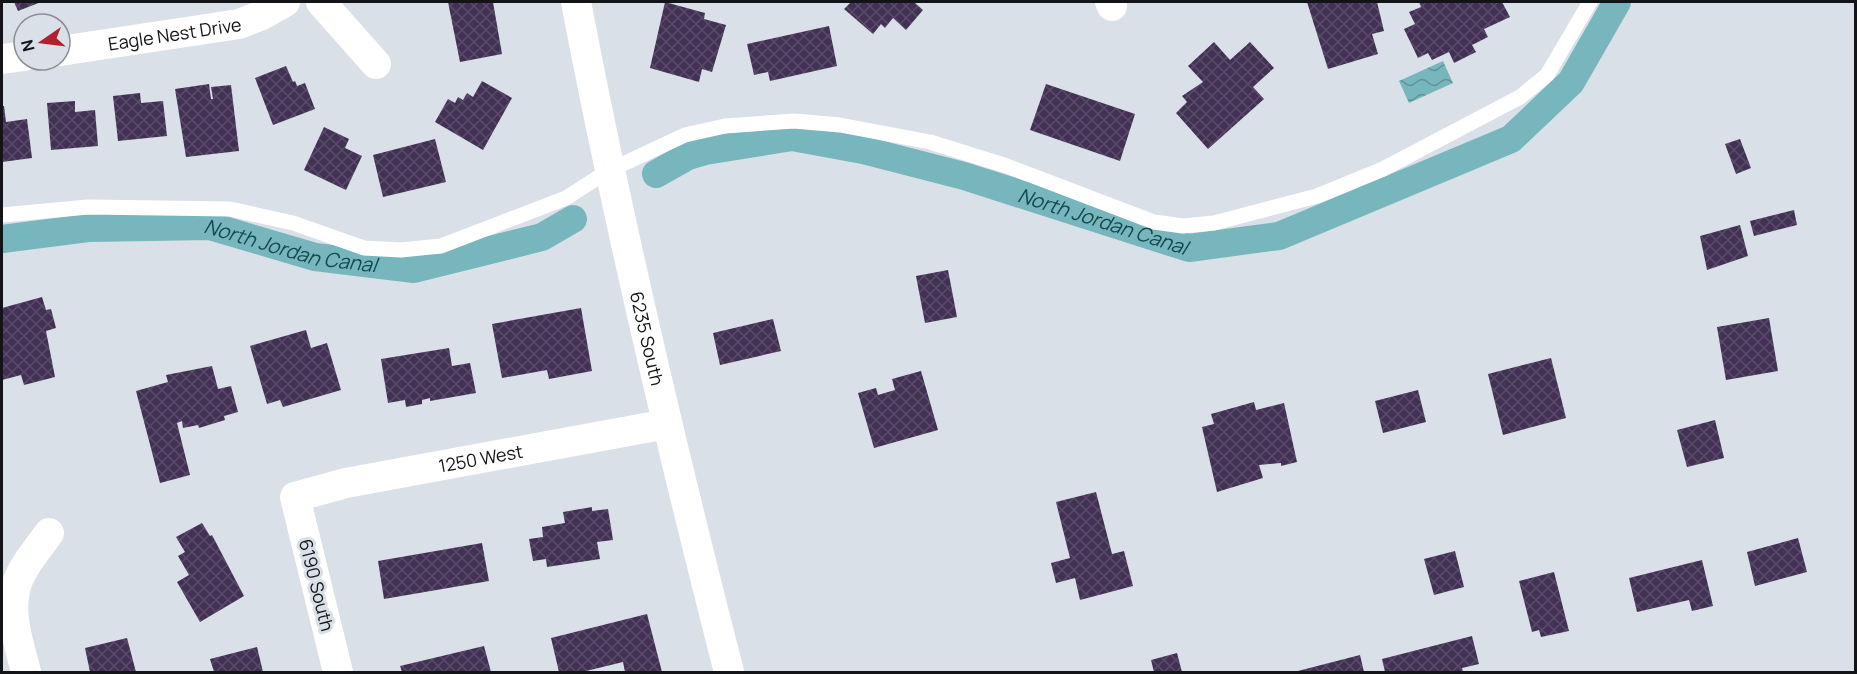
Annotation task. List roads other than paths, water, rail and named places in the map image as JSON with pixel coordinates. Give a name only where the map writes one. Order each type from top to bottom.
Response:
[{"type":"street","name":"Eagle Nest Drive","points":[[72,49],[239,24],[262,15],[285,2]]},
{"type":"street","points":[[321,2],[376,64]]},
{"type":"street","name":"6235 South","points":[[576,2],[608,171],[667,424],[729,672]]},
{"type":"street","name":"1250 West","points":[[295,497],[346,483],[667,424]]},
{"type":"street","name":"6190 South","points":[[295,497],[338,672]]},
{"type":"street","points":[[26,672],[13,621],[14,596],[21,573],[49,533]]},
{"type":"lane","points":[[2,215],[88,207],[230,209],[293,224],[364,248],[401,250],[441,246],[501,225],[566,198],[608,171],[662,144],[725,126],[758,122],[840,125],[930,142],[996,162],[1154,222],[1183,226],[1214,223],[1317,196],[1383,169],[1520,97],[1546,75],[1590,2]]},
{"type":"water","points":[[1443,61],[1453,83],[1409,103],[1399,81]]},
{"type":"waterway","name":"North Jordan Canal","points":[[656,174],[688,156],[705,151],[792,137],[863,150],[964,176],[1189,248],[1279,236],[1511,139],[1571,82],[1617,2]]},
{"type":"waterway","name":"North Jordan Canal","points":[[2,239],[88,228],[210,226],[315,257],[414,269],[542,237],[573,219]]}]
